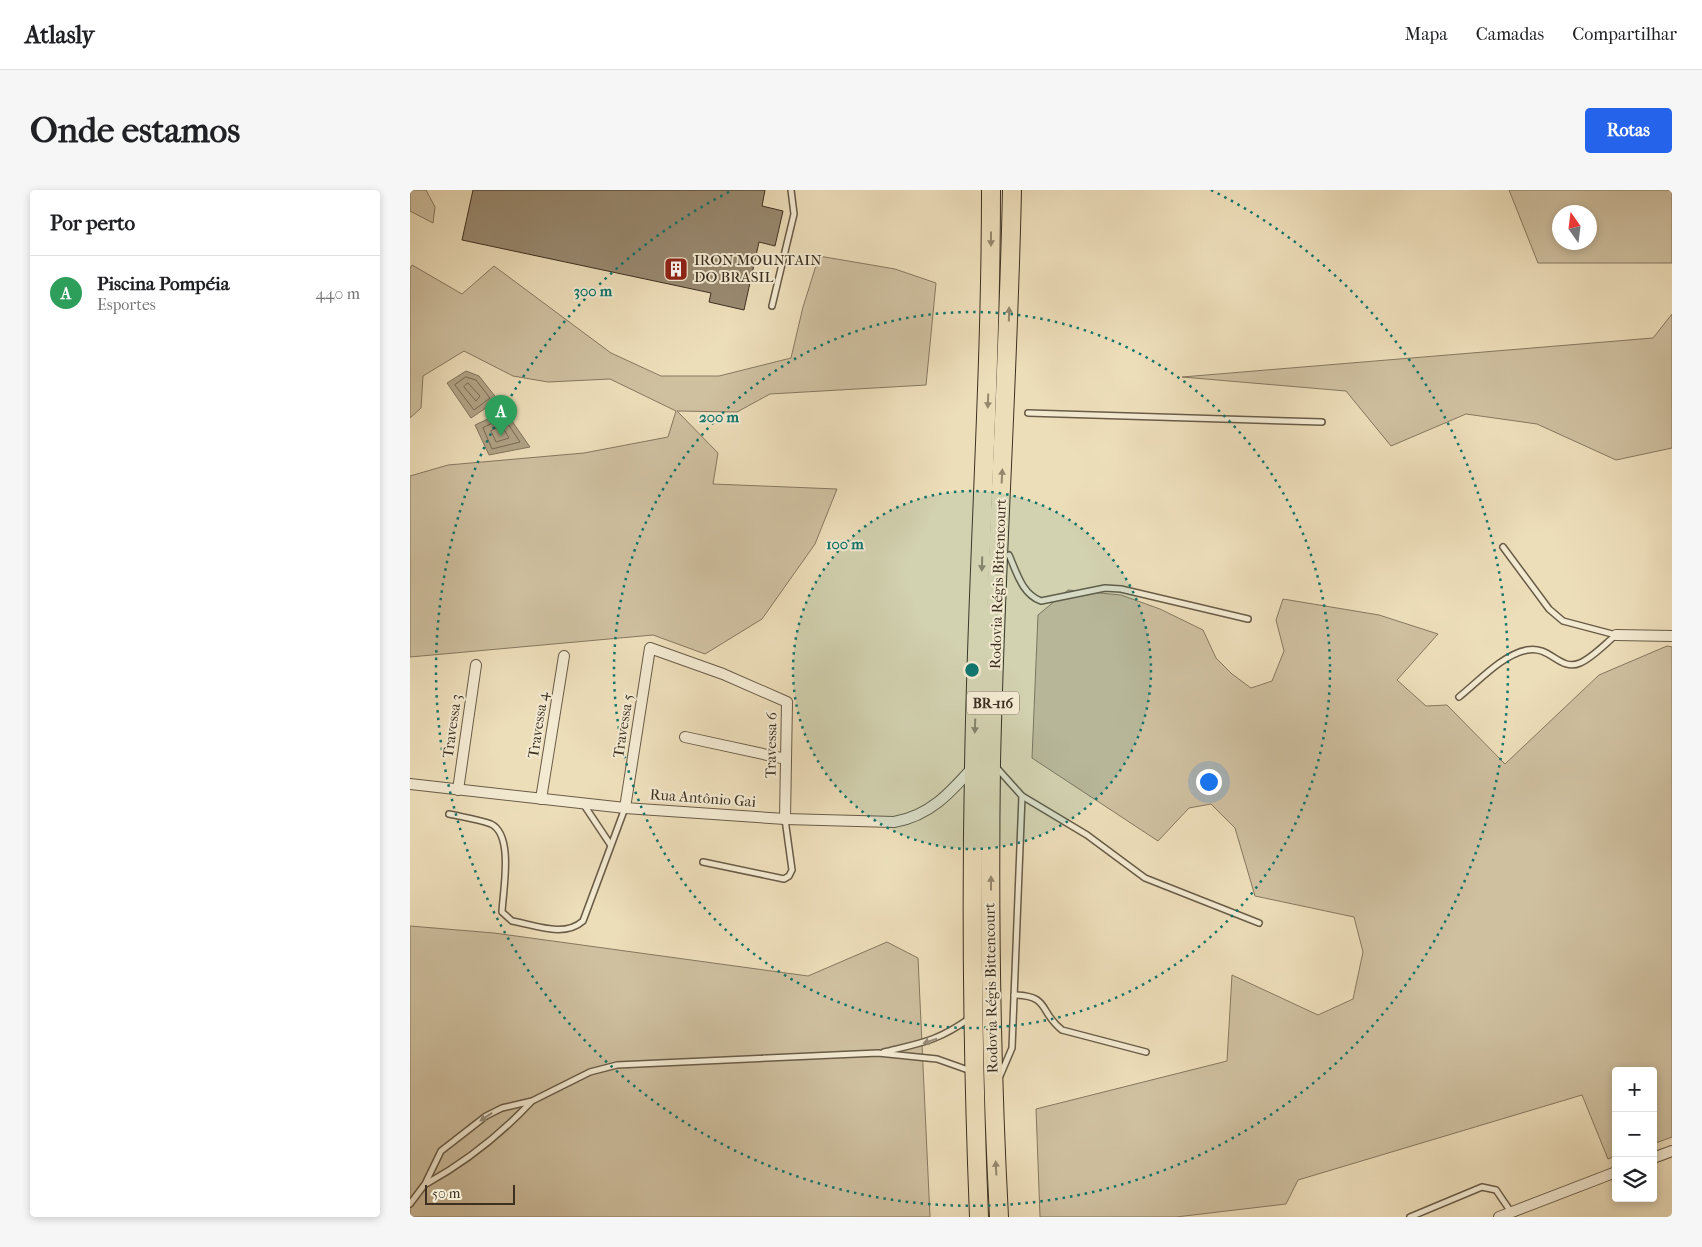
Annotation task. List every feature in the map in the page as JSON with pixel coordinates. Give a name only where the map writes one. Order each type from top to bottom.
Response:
[{"type":"highway","name":"Rodovia Régis Bittencourt","points":[[980,1217],[972,1017],[974,766],[991,330],[991,190]]},
{"type":"highway","name":"Rodovia Régis Bittencourt","points":[[999,1217],[990,976],[991,762],[1009,320],[1012,190]]},
{"type":"street","points":[[1616,635],[1672,636]]},
{"type":"street","name":"Travessa 5","points":[[625,808],[650,648],[723,674],[787,702]]},
{"type":"street","name":"Travessa 4","points":[[541,799],[564,656]]},
{"type":"street","name":"Travessa 3","points":[[458,790],[476,665]]},
{"type":"street","name":"Travessa 6","points":[[785,819],[787,702]]},
{"type":"street","points":[[685,737],[786,759]]},
{"type":"street","name":"Rua Antônio Gai","points":[[410,784],[625,808],[875,823],[908,820],[921,814],[942,799],[974,766]]},
{"type":"street","points":[[1656,1157],[1672,1151]]},
{"type":"street","points":[[1499,1217],[1612,1174]]},
{"type":"lane","points":[[772,306],[794,214],[791,190]]},
{"type":"lane","points":[[1028,413],[1322,422]]},
{"type":"lane","points":[[1503,547],[1549,609],[1563,621],[1616,635]]},
{"type":"lane","points":[[1009,555],[1024,588],[1031,597],[1041,601],[1105,588],[1121,589],[1248,619]]},
{"type":"lane","points":[[1459,697],[1512,654],[1542,649],[1567,666],[1574,666],[1582,663],[1616,635]]},
{"type":"lane","points":[[991,762],[1022,796],[1087,835],[1145,878],[1259,923]]},
{"type":"lane","points":[[993,1092],[1012,1048],[1022,796]]},
{"type":"lane","points":[[583,804],[610,844]]},
{"type":"lane","points":[[449,814],[492,825],[500,834],[506,846],[502,912],[506,917],[512,921],[564,931],[576,927],[583,921],[610,844],[625,808]]},
{"type":"lane","points":[[703,862],[784,878],[789,876],[792,870],[785,819]]},
{"type":"lane","points":[[1014,995],[1031,995],[1039,999],[1055,1024],[1062,1030],[1146,1052]]},
{"type":"lane","points":[[878,1053],[928,1042],[946,1035],[972,1017]]},
{"type":"lane","points":[[410,1204],[426,1184],[441,1151],[486,1116],[502,1108],[532,1101],[590,1072],[617,1065],[878,1053],[937,1058],[954,1063],[973,1072]]},
{"type":"lane","points":[[426,1184],[452,1170],[517,1117],[532,1101]]},
{"type":"lane","points":[[1410,1217],[1482,1187],[1496,1190],[1511,1212]]},
{"type":"shaded area","points":[[410,190],[426,190],[435,207],[433,223],[410,211]]},
{"type":"shaded area","points":[[1509,190],[1672,190],[1672,263],[1538,263]]},
{"type":"shaded area","points":[[819,256],[895,269],[936,283],[926,385],[770,394],[737,412],[677,411],[718,453],[713,484],[837,489],[815,544],[762,619],[705,654],[653,635],[410,657],[410,476],[448,465],[584,453],[668,437],[676,411],[610,379],[548,382],[513,376],[464,351],[423,376],[421,408],[410,418],[410,268],[412,265],[462,294],[494,266],[611,353],[661,376],[719,376],[791,358],[803,307]]},
{"type":"shaded area","points":[[1672,314],[1672,448],[1616,460],[1537,424],[1466,414],[1391,446],[1346,391],[1182,377],[1653,338]]},
{"type":"shaded area","points":[[1068,590],[1121,595],[1160,609],[1203,630],[1216,658],[1232,674],[1251,688],[1272,681],[1284,651],[1276,620],[1283,599],[1379,615],[1438,634],[1397,680],[1426,706],[1447,705],[1505,764],[1599,675],[1667,646],[1672,647],[1672,1137],[1657,1143],[1657,1067],[1612,1067],[1612,1158],[1608,1159],[1582,1095],[1298,1180],[1286,1204],[1176,1217],[1040,1217],[1036,1109],[1227,1061],[1232,975],[1318,1015],[1353,999],[1363,952],[1354,917],[1255,896],[1235,828],[1211,804],[1189,808],[1158,841],[1032,758],[1038,615]]},
{"type":"shaded area","points":[[410,926],[494,933],[808,976],[887,942],[918,958],[930,1217],[410,1217]]},
{"type":"water","points":[[466,371],[479,376],[498,400],[471,418],[447,383]]},
{"type":"water","points":[[505,411],[530,447],[489,455],[475,425]]},
{"type":"building","name":"IRON MOUNTAIN DO BRASIL","points":[[473,190],[765,190],[762,206],[783,211],[775,246],[759,242],[744,310],[709,302],[711,293],[462,240]]},
{"type":"place","name":"IRON MOUNTAIN DO BRASIL","points":[[676,269]]},
{"type":"place","name":"Piscina Pompéia","points":[[501,436]]}]
